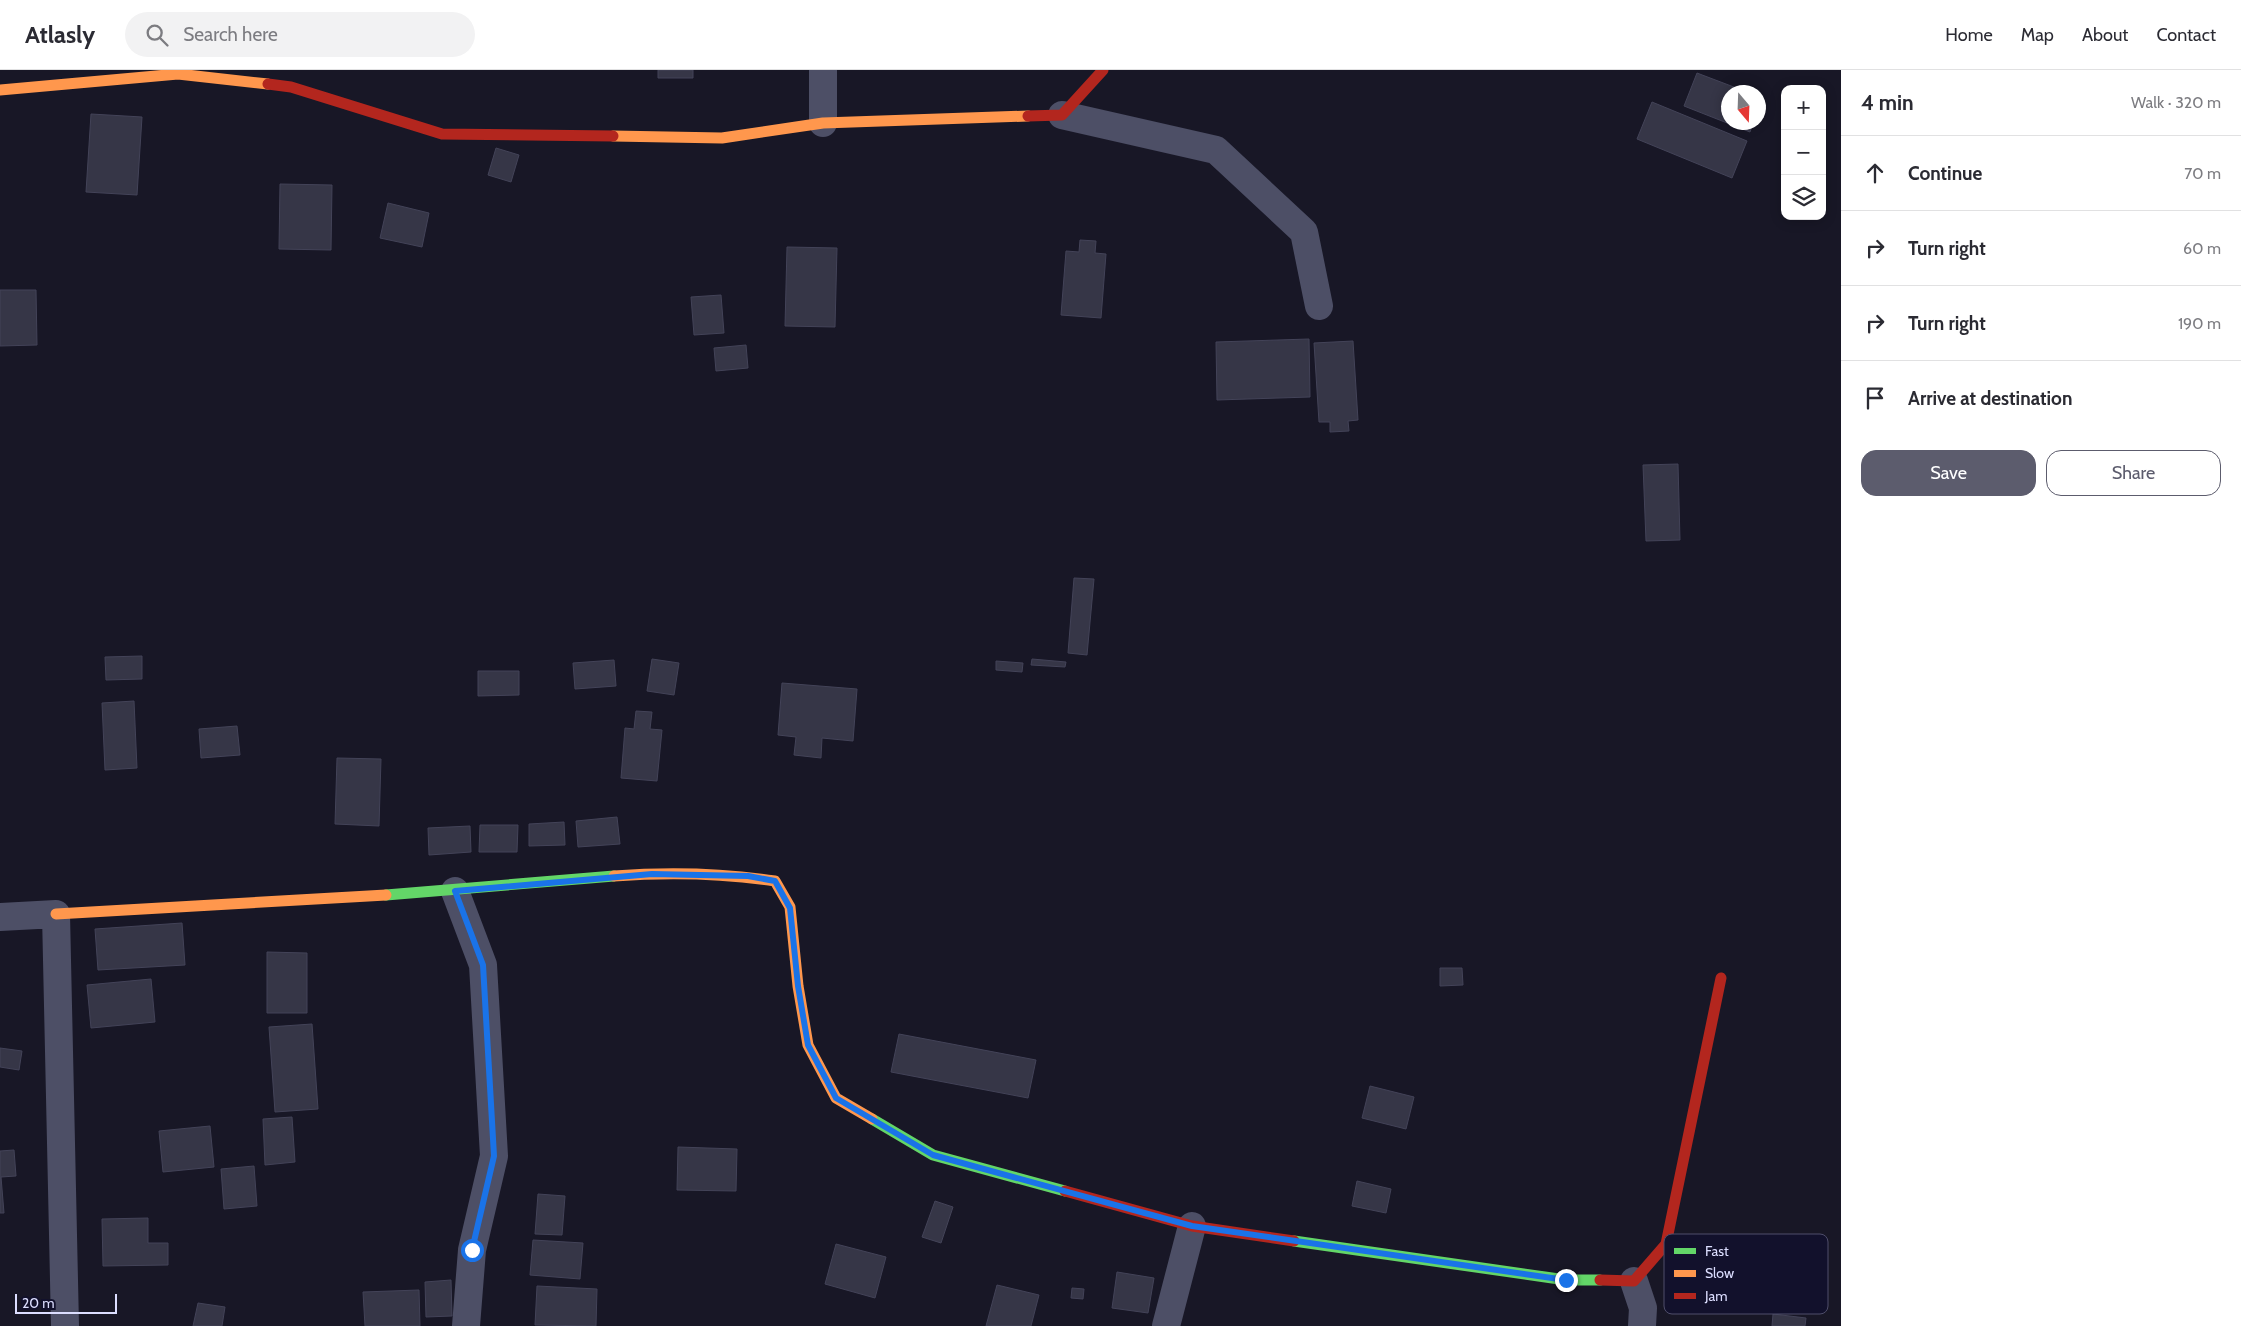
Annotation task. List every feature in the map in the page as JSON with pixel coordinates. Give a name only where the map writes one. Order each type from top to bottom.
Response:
[{"type":"street","points":[[823,70],[823,123]]},
{"type":"street","points":[[1062,115],[1103,70]]},
{"type":"street","points":[[0,90],[178,74],[291,87],[442,134],[722,138],[823,123],[1062,115],[1216,150],[1304,232],[1320,306]]},
{"type":"street","points":[[0,917],[455,891],[652,874],[748,876],[775,881],[790,908],[798,986],[808,1045],[836,1098],[933,1155],[1192,1226],[1566,1280],[1634,1281],[1664,1246]]},
{"type":"street","points":[[455,891],[483,965],[494,1156],[472,1250],[466,1326]]},
{"type":"street","points":[[56,914],[65,1326]]},
{"type":"street","points":[[1668,1234],[1721,978]]},
{"type":"street","points":[[1166,1326],[1192,1226]]},
{"type":"street","points":[[1634,1281],[1643,1308],[1642,1326]]},
{"type":"building","points":[[658,70],[693,70],[693,78],[658,78]]},
{"type":"building","points":[[1697,73],[1729,85],[1721,85],[1721,121],[1684,106]]},
{"type":"building","points":[[1652,102],[1747,141],[1732,178],[1637,139]]},
{"type":"building","points":[[91,114],[142,117],[137,195],[86,192]]},
{"type":"building","points":[[496,148],[519,155],[511,182],[488,175]]},
{"type":"building","points":[[280,184],[332,185],[331,250],[279,249]]},
{"type":"building","points":[[388,203],[429,213],[422,247],[380,238]]},
{"type":"building","points":[[1080,240],[1096,241],[1095,253],[1106,254],[1101,318],[1061,315],[1066,251],[1079,252]]},
{"type":"building","points":[[787,247],[837,248],[835,327],[785,326]]},
{"type":"building","points":[[0,290],[36,290],[37,345],[0,346]]},
{"type":"building","points":[[721,295],[724,333],[694,335],[691,297]]},
{"type":"building","points":[[1309,339],[1310,397],[1217,400],[1216,342]]},
{"type":"building","points":[[1353,341],[1358,420],[1348,421],[1349,431],[1330,432],[1330,422],[1319,422],[1314,343]]},
{"type":"building","points":[[746,345],[748,368],[716,371],[714,348]]},
{"type":"building","points":[[1678,464],[1680,540],[1646,541],[1643,465]]},
{"type":"building","points":[[1074,578],[1094,579],[1087,655],[1068,653]]},
{"type":"building","points":[[142,656],[142,679],[106,680],[105,657]]},
{"type":"building","points":[[652,659],[679,663],[674,695],[647,691]]},
{"type":"building","points":[[1032,659],[1066,662],[1065,667],[1031,665]]},
{"type":"building","points":[[614,660],[616,686],[575,689],[573,663]]},
{"type":"building","points":[[996,661],[1023,663],[1022,672],[996,670]]},
{"type":"building","points":[[478,671],[519,671],[519,695],[478,696]]},
{"type":"building","points":[[782,683],[857,689],[853,741],[822,738],[821,758],[794,755],[796,737],[778,735]]},
{"type":"building","points":[[134,701],[137,768],[105,770],[102,703]]},
{"type":"building","points":[[636,711],[652,712],[650,729],[662,730],[657,781],[621,778],[625,728],[634,729]]},
{"type":"building","points":[[237,726],[240,755],[201,758],[199,729]]},
{"type":"building","points":[[337,758],[381,759],[379,826],[335,824]]},
{"type":"building","points":[[617,817],[620,844],[578,847],[576,821]]},
{"type":"building","points":[[564,822],[565,845],[529,846],[529,824]]},
{"type":"building","points":[[480,825],[518,825],[517,852],[479,852]]},
{"type":"building","points":[[470,826],[471,852],[429,855],[428,828]]},
{"type":"building","points":[[182,923],[185,965],[98,970],[95,929]]},
{"type":"building","points":[[267,952],[307,953],[307,1013],[267,1013]]},
{"type":"building","points":[[1440,968],[1462,968],[1463,985],[1440,986]]},
{"type":"building","points":[[151,979],[155,1022],[91,1028],[87,985]]},
{"type":"building","points":[[312,1024],[318,1109],[275,1112],[269,1027]]},
{"type":"building","points":[[899,1034],[1036,1060],[1028,1098],[891,1072]]},
{"type":"building","points":[[0,1048],[22,1051],[19,1070],[0,1067]]},
{"type":"building","points":[[1370,1086],[1414,1097],[1406,1129],[1362,1118]]},
{"type":"building","points":[[292,1117],[295,1162],[265,1165],[263,1119]]},
{"type":"building","points":[[210,1126],[214,1167],[163,1172],[159,1131]]},
{"type":"building","points":[[678,1147],[737,1149],[736,1191],[677,1190]]},
{"type":"building","points":[[14,1150],[16,1176],[1,1177],[4,1213],[0,1213],[0,1151]]},
{"type":"building","points":[[254,1166],[257,1206],[224,1209],[221,1169]]},
{"type":"building","points":[[1357,1181],[1391,1189],[1386,1213],[1352,1206]]},
{"type":"building","points":[[538,1194],[565,1196],[562,1235],[535,1234]]},
{"type":"building","points":[[935,1201],[953,1207],[941,1243],[922,1237]]},
{"type":"building","points":[[148,1218],[148,1243],[168,1243],[168,1265],[103,1266],[102,1219]]},
{"type":"building","points":[[533,1240],[583,1243],[580,1279],[530,1275]]},
{"type":"building","points":[[836,1244],[886,1257],[875,1298],[825,1284]]},
{"type":"building","points":[[1117,1272],[1154,1278],[1148,1313],[1112,1308]]},
{"type":"building","points":[[451,1280],[452,1316],[426,1317],[425,1282]]},
{"type":"building","points":[[997,1285],[1039,1295],[1031,1326],[986,1326]]},
{"type":"building","points":[[537,1286],[597,1289],[596,1326],[535,1325]]},
{"type":"building","points":[[1072,1288],[1084,1289],[1083,1299],[1071,1298]]},
{"type":"building","points":[[419,1290],[420,1326],[365,1326],[363,1292]]},
{"type":"building","points":[[198,1303],[225,1307],[222,1326],[193,1326]]},
{"type":"building","points":[[1773,1314],[1806,1318],[1805,1326],[1772,1326]]},
{"type":"traffic: fast","points":[[386,895],[614,876]]},
{"type":"traffic: fast","points":[[872,1119],[933,1155],[1065,1191]]},
{"type":"traffic: fast","points":[[1294,1241],[1566,1280],[1600,1280]]},
{"type":"traffic: slow","points":[[0,90],[178,74],[268,84]]},
{"type":"traffic: slow","points":[[613,136],[722,138],[823,123],[1028,116]]},
{"type":"traffic: slow","points":[[614,876],[694,874],[735,876],[775,881],[790,907],[798,986],[808,1045],[836,1098],[872,1119]]},
{"type":"traffic: slow","points":[[56,914],[386,895]]},
{"type":"traffic: jam","points":[[1028,116],[1062,115],[1103,70]]},
{"type":"traffic: jam","points":[[268,84],[291,87],[442,134],[613,136]]},
{"type":"traffic: jam","points":[[1668,1234],[1721,978]]},
{"type":"traffic: jam","points":[[1065,1191],[1192,1226],[1294,1241]]},
{"type":"traffic: jam","points":[[1600,1280],[1634,1281],[1664,1246]]},
{"type":"route","points":[[472,1250],[494,1156],[483,965],[455,891],[652,874],[748,876],[775,881],[790,908],[798,986],[808,1045],[836,1098],[933,1155],[1192,1226],[1566,1280]]}]
